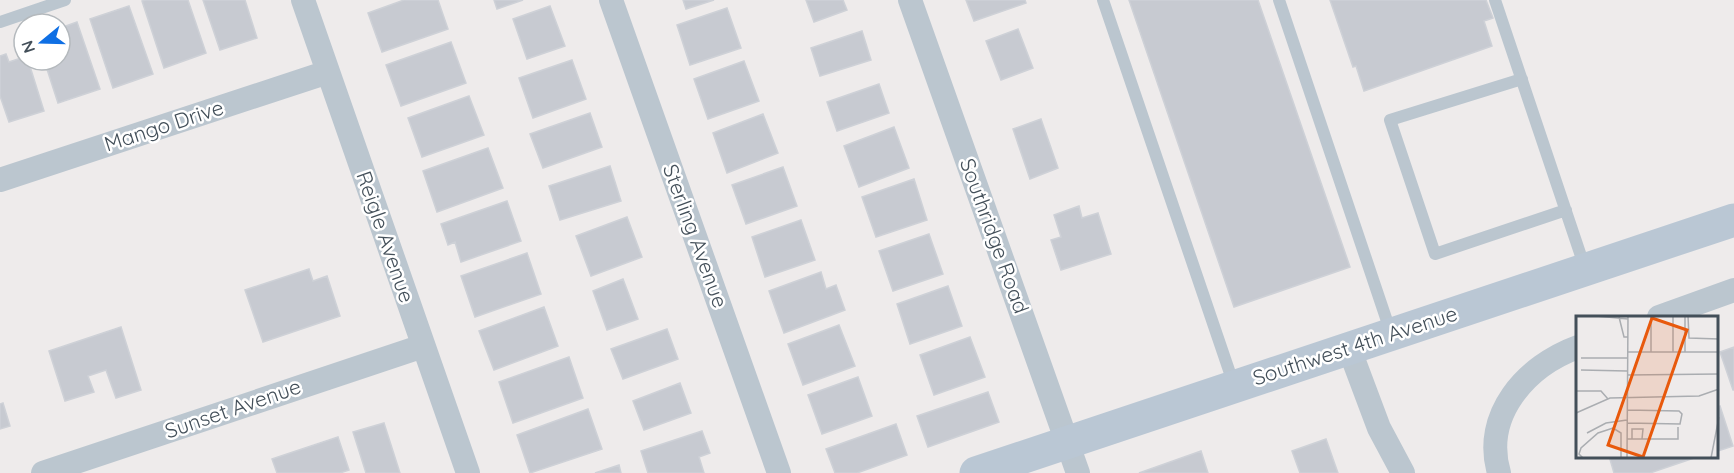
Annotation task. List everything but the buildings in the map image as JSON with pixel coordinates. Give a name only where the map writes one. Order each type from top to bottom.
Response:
[{"type":"street","name":"Reigle Avenue","points":[[303,0],[468,473]]},
{"type":"street","name":"Sterling Avenue","points":[[611,0],[779,473]]},
{"type":"street","name":"Southridge Road","points":[[910,0],[1078,473]]},
{"type":"street","name":"Mango Drive","points":[[0,180],[328,72]]},
{"type":"street","name":"Southwest 4th Avenue","points":[[976,473],[1734,220]]},
{"type":"street","points":[[1662,316],[1734,290]]},
{"type":"street","name":"Sunset Avenue","points":[[43,473],[423,346]]},
{"type":"street","points":[[1499,473],[1494,457],[1497,425],[1514,390],[1538,368],[1576,347]]},
{"type":"street","points":[[1350,348],[1379,428],[1403,473]]},
{"type":"lane","points":[[0,22],[65,0]]},
{"type":"lane","points":[[1103,0],[1235,387]]},
{"type":"lane","points":[[1280,0],[1391,334]]},
{"type":"lane","points":[[1495,0],[1586,269]]},
{"type":"lane","points":[[1522,79],[1390,120],[1435,254],[1566,210]]}]
